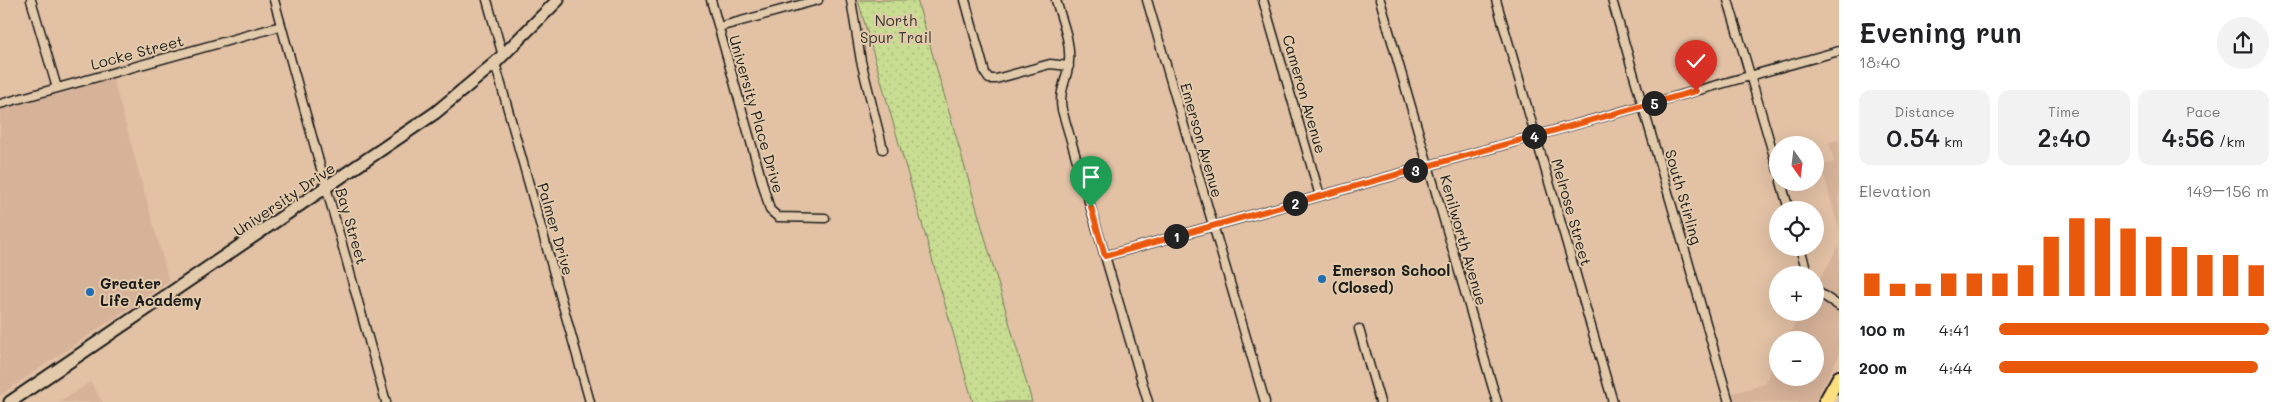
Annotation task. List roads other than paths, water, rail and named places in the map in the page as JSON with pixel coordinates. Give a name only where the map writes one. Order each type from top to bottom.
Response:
[{"type":"main road","name":"University Drive","points":[[10,402],[435,113],[499,60],[558,0]]},
{"type":"main road","points":[[1826,402],[1839,377]]},
{"type":"street","points":[[31,0],[57,88]]},
{"type":"street","name":"Bay Street","points":[[274,0],[386,402]]},
{"type":"street","name":"Palmer Drive","points":[[487,0],[499,60],[590,402]]},
{"type":"street","name":"University Place Drive","points":[[711,0],[771,213],[778,218],[825,218]]},
{"type":"street","name":"University Place Drive","points":[[718,27],[818,0]]},
{"type":"street","points":[[851,0],[861,62],[883,149]]},
{"type":"street","points":[[965,0],[985,73],[990,79],[1050,64],[1069,66]]},
{"type":"street","points":[[1056,0],[1068,46],[1069,66],[1061,90],[1061,105],[1148,402]]},
{"type":"street","name":"Emerson Avenue","points":[[1147,0],[1265,402]]},
{"type":"street","name":"Cameron Avenue","points":[[1263,0],[1320,196]]},
{"type":"street","name":"Kenilworth Avenue","points":[[1380,0],[1497,402]]},
{"type":"street","name":"Melrose Street","points":[[1496,0],[1613,402]]},
{"type":"street","name":"South Stirling","points":[[1612,0],[1729,402]]},
{"type":"street","points":[[1728,0],[1769,140]]},
{"type":"street","name":"Locke Street","points":[[0,104],[281,26]]},
{"type":"street","points":[[1105,256],[1839,52]]},
{"type":"street","points":[[1824,298],[1839,306]]},
{"type":"street","points":[[1359,329],[1380,402]]},
{"type":"street","points":[[1826,402],[1839,398]]},
{"type":"place","name":"Emerson School (Closed)","points":[[1322,279]]},
{"type":"place","name":"Greater Life Academy","points":[[90,292]]},
{"type":"park label","name":"North Spur Trail","points":[[896,28]]}]
